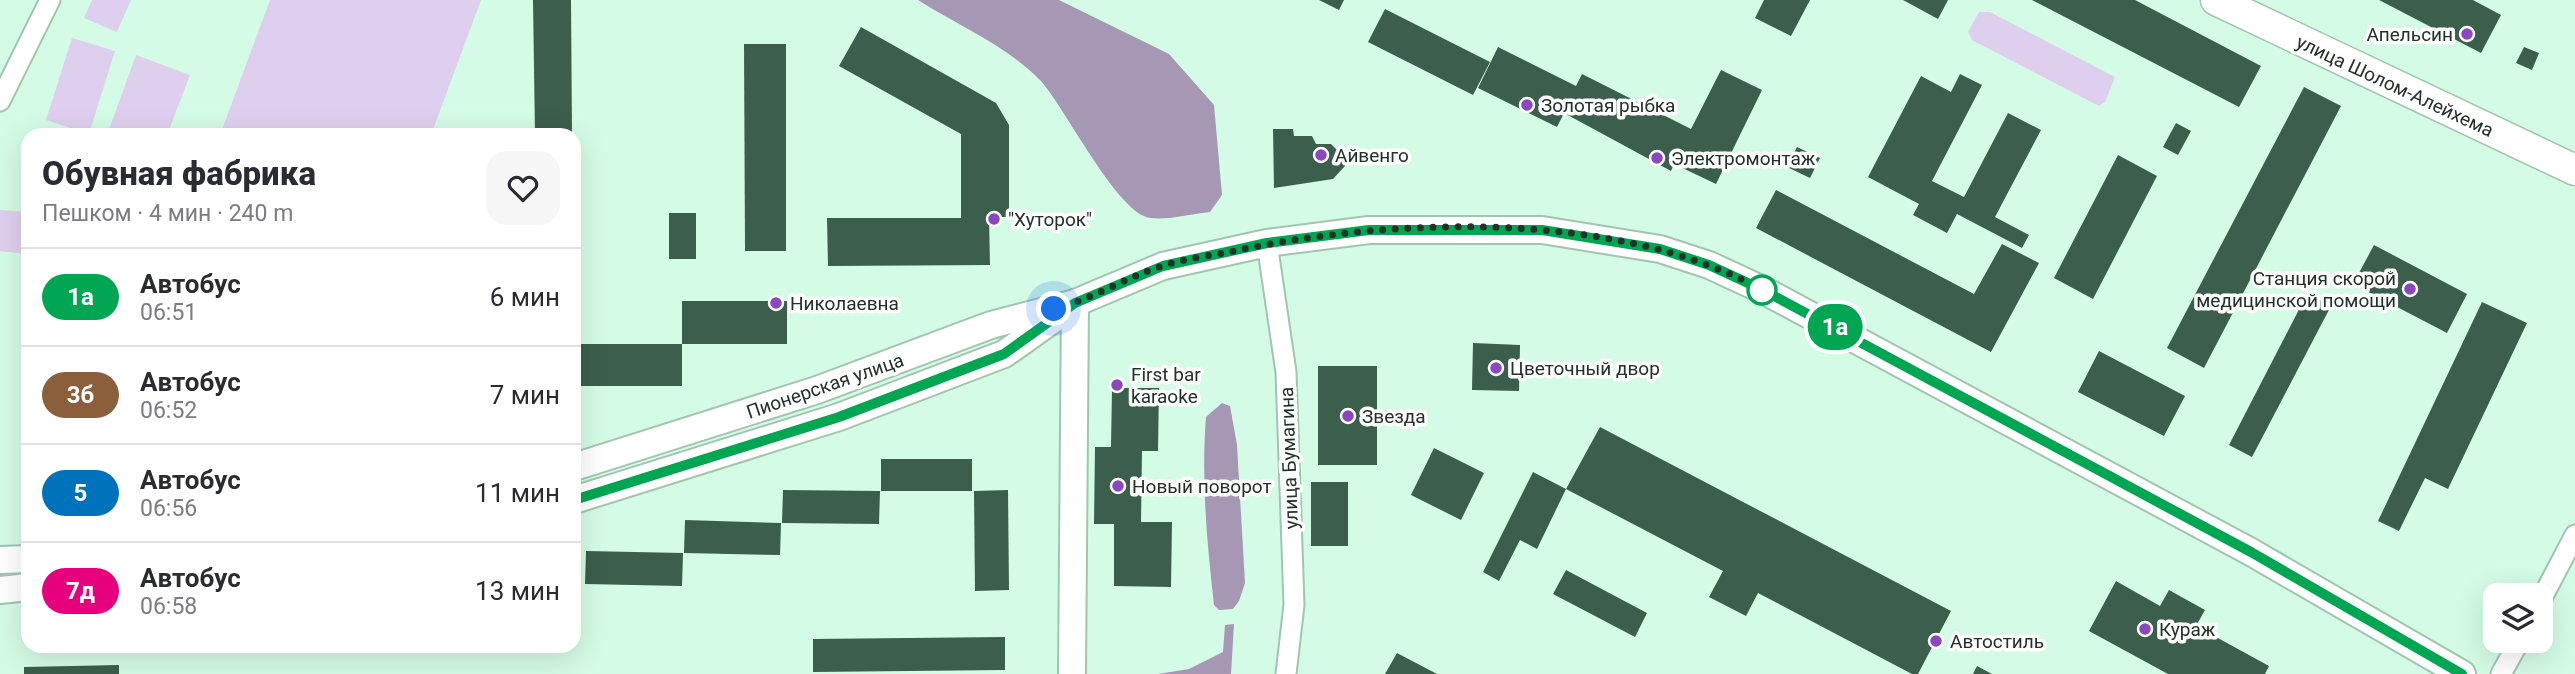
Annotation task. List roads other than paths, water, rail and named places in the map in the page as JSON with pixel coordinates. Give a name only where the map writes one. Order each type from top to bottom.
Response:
[{"type":"main road","name":"улица Шолом-Алейхема","points":[[2216,0],[2575,170]]},
{"type":"main road","name":"Пионерская улица","points":[[581,465],[817,390],[991,325],[1075,303],[1163,266],[1267,243],[1369,230],[1542,230],[1628,242],[1709,265],[1842,331],[2088,464],[2462,674]]},
{"type":"main road","name":"Пионерская улица","points":[[581,498],[839,417],[1004,354],[1075,303]]},
{"type":"main road","points":[[1072,674],[1075,303]]},
{"type":"main road","points":[[0,560],[21,559]]},
{"type":"main road","points":[[0,590],[21,588]]},
{"type":"street","points":[[0,101],[50,0]]},
{"type":"street","name":"улица Бумагина","points":[[1267,243],[1286,372],[1294,605],[1286,674]]},
{"type":"street","points":[[2550,583],[2575,535]]},
{"type":"street","points":[[2501,674],[2513,653]]},
{"type":"place","name":"Апельсин","points":[[2467,34]]},
{"type":"place","name":"Золотая рыбка","points":[[1527,105]]},
{"type":"place","name":"Айвенго","points":[[1321,155]]},
{"type":"place","name":"Электромонтаж","points":[[1657,158]]},
{"type":"place","name":"\"Хуторок\"","points":[[994,219]]},
{"type":"place","name":"Станция скорой медицинской помощи","points":[[2410,289]]},
{"type":"place","name":"Николаевна","points":[[776,303]]},
{"type":"place","name":"Цветочный двор","points":[[1496,368]]},
{"type":"place","name":"First bar karaoke","points":[[1117,385]]},
{"type":"place","name":"Звезда","points":[[1348,416]]},
{"type":"place","name":"Новый поворот","points":[[1118,486]]},
{"type":"place","name":"Кураж","points":[[2145,629]]},
{"type":"place","name":"Автостиль","points":[[1936,641]]}]
